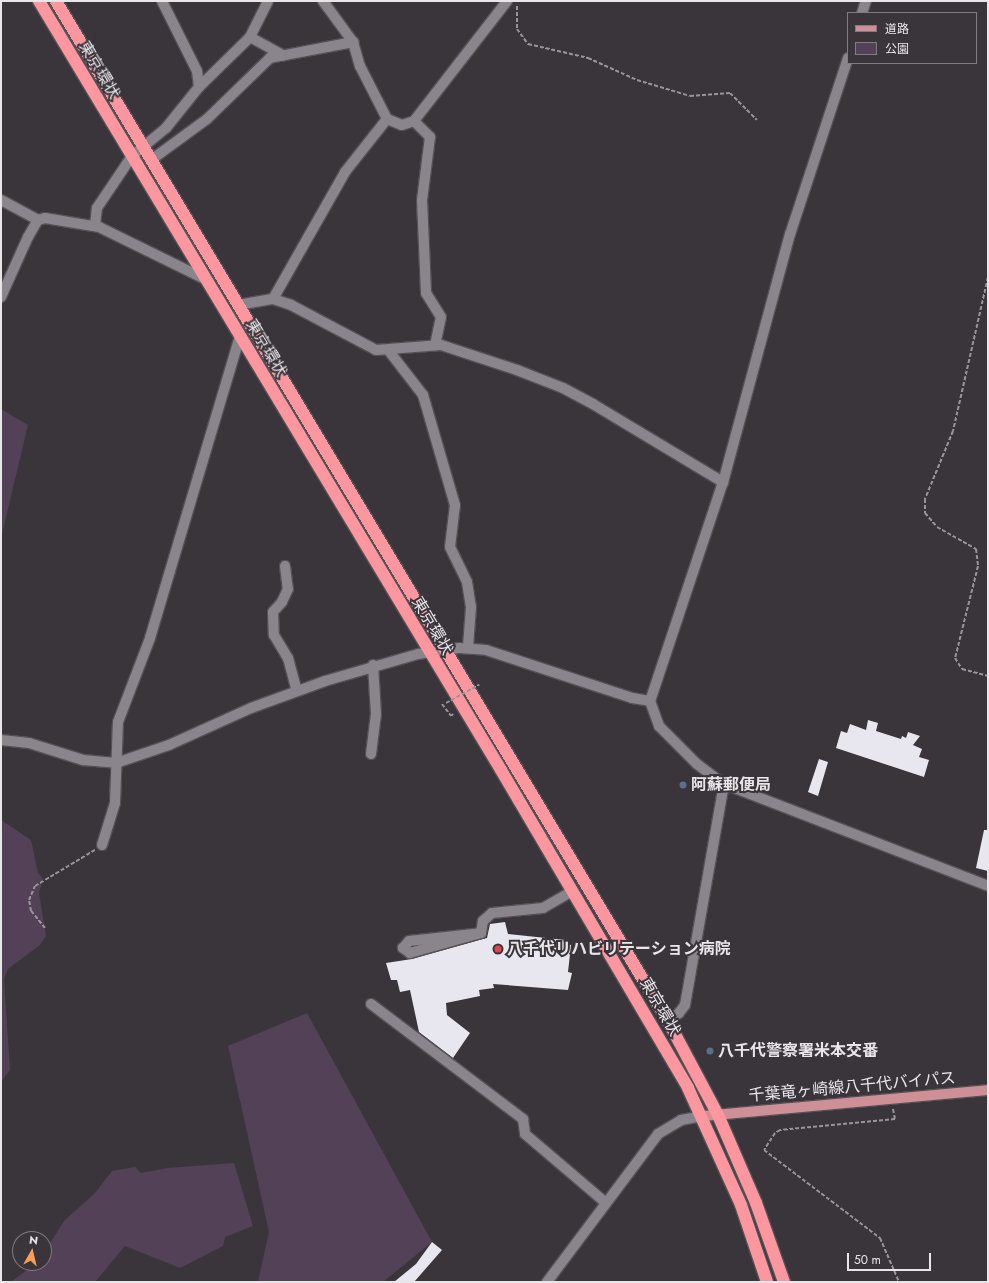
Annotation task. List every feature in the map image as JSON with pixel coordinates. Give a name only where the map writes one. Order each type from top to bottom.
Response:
[{"type":"highway","name":"東京環状","points":[[39,1],[574,891],[703,1116],[741,1205],[767,1282]]},
{"type":"highway","name":"東京環状","points":[[56,1],[238,305],[447,649],[668,1021],[718,1115],[756,1203],[784,1282]]},
{"type":"main road","name":"千葉竜ヶ崎線八千代バイパス","points":[[703,1116],[892,1100],[988,1090]]},
{"type":"street","points":[[162,1],[197,71],[199,87]]},
{"type":"street","points":[[95,226],[97,208],[132,156],[144,148],[166,128],[199,87],[250,37],[268,1]]},
{"type":"street","points":[[327,2],[353,42],[360,66],[387,119],[402,125],[414,121],[507,1]]},
{"type":"street","points":[[862,12],[866,1]]},
{"type":"street","points":[[250,37],[283,56]]},
{"type":"street","points":[[151,160],[207,118],[270,58],[353,42]]},
{"type":"street","points":[[847,61],[790,234],[722,482],[650,701],[659,726],[697,764],[724,784],[988,886]]},
{"type":"street","points":[[273,299],[345,172],[387,119]]},
{"type":"street","points":[[414,121],[430,137],[422,200],[426,294],[441,317],[435,345]]},
{"type":"street","points":[[1,200],[38,220],[53,218],[95,226],[205,279]]},
{"type":"street","points":[[1,297],[12,270],[38,220]]},
{"type":"street","points":[[238,305],[273,299],[291,305],[365,346],[389,351],[435,345],[474,355],[563,388],[722,482]]},
{"type":"street","points":[[102,845],[115,803],[118,722],[150,638],[240,336]]},
{"type":"street","points":[[389,351],[423,395],[456,505],[450,547],[467,582],[471,608],[468,648]]},
{"type":"street","points":[[285,566],[288,589],[282,602],[273,612],[274,636],[288,658],[296,691]]},
{"type":"street","points":[[1,740],[29,743],[90,761],[116,763],[168,745],[296,691],[373,665],[447,649],[468,648],[486,650],[632,698],[650,701]]},
{"type":"street","points":[[371,754],[376,714],[373,665]]},
{"type":"street","points":[[668,1021],[679,1013],[685,1005],[724,784]]},
{"type":"street","points":[[481,933],[483,921],[492,913],[543,908],[574,891]]},
{"type":"street","points":[[481,933],[410,953],[402,948],[409,941],[481,933]]},
{"type":"street","points":[[371,1004],[523,1119],[526,1134],[606,1203]]},
{"type":"street","points":[[547,1282],[658,1134],[680,1120],[703,1116]]},
{"type":"path","points":[[517,1],[517,29],[528,44],[588,58],[637,80],[690,96],[730,93],[757,120]]},
{"type":"path","points":[[988,277],[953,431],[925,499],[925,513],[937,527],[976,549],[978,566],[956,658],[962,669],[988,676]]},
{"type":"path","points":[[442,704],[451,716],[454,715],[446,703],[479,685]]},
{"type":"path","points":[[45,928],[31,911],[30,900],[35,886],[102,845]]},
{"type":"path","points":[[892,1100],[895,1119],[780,1130],[775,1133],[764,1150],[880,1238],[899,1282]]},
{"type":"green space","points":[[1,409],[28,425],[1,538]]},
{"type":"green space","points":[[1,820],[31,840],[38,873],[43,879],[39,893],[46,936],[40,945],[8,969],[4,979],[10,1070],[1,1082]]},
{"type":"green space","points":[[307,1013],[432,1242],[383,1282],[258,1282],[269,1232],[228,1046]]},
{"type":"green space","points":[[234,1163],[253,1226],[225,1237],[223,1246],[180,1268],[125,1246],[95,1282],[11,1282],[25,1271],[52,1271],[52,1240],[64,1221],[95,1193],[112,1171],[135,1167],[141,1173],[168,1168]]},
{"type":"building","points":[[868,720],[878,723],[876,731],[901,739],[902,736],[906,738],[908,732],[920,736],[913,745],[922,749],[919,757],[929,760],[924,777],[836,748],[841,731],[847,733],[850,724],[866,730]]},
{"type":"building","points":[[819,759],[828,762],[818,796],[808,792]]},
{"type":"building","points":[[984,830],[988,830],[988,871],[976,868]]},
{"type":"building","points":[[505,922],[508,934],[565,940],[566,944],[571,945],[568,972],[572,973],[568,990],[493,984],[494,988],[479,990],[480,996],[446,1003],[447,1015],[470,1033],[453,1058],[419,1032],[410,990],[400,992],[397,980],[391,980],[386,963],[412,959],[487,938],[490,924]]},
{"type":"building","points":[[432,1242],[442,1250],[414,1282],[394,1282],[416,1264]]},
{"type":"place","name":"阿蘇郵便局","points":[[683,785]]},
{"type":"place","name":"八千代リハビリテーション病院","points":[[498,949]]},
{"type":"place","name":"八千代警察署米本交番","points":[[710,1051]]}]
